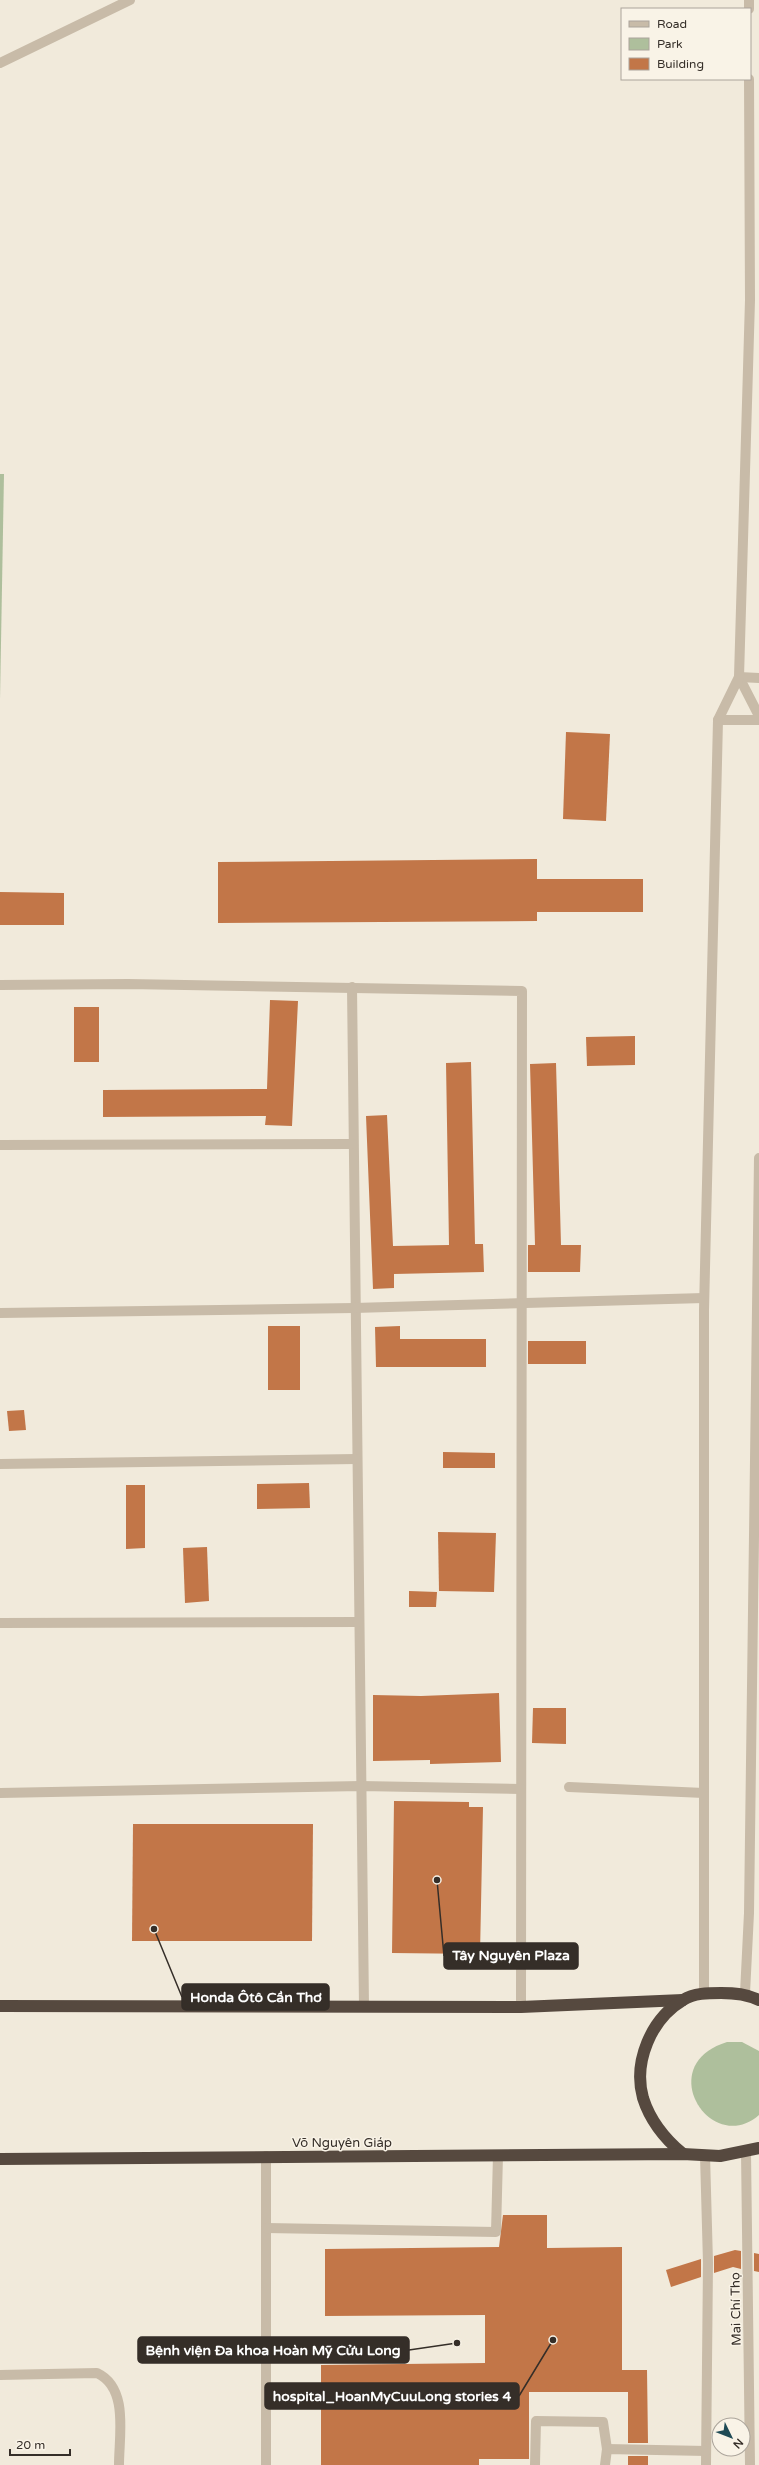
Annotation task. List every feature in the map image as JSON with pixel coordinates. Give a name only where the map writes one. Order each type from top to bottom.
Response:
[{"type":"highway","points":[[0,2006],[521,2007],[683,2000],[704,1993],[745,1993],[759,2000]]},
{"type":"highway","points":[[683,2000],[661,2020],[646,2044],[640,2072],[644,2098],[655,2121],[667,2141],[683,2154]]},
{"type":"highway","name":"Võ Nguyên Giáp","points":[[0,2159],[683,2154],[720,2156],[746,2152],[759,2148]]},
{"type":"street","points":[[0,63],[130,0]]},
{"type":"street","points":[[704,1993],[704,1298],[718,720],[739,677],[755,300],[749,80]]},
{"type":"street","points":[[739,677],[759,678]]},
{"type":"street","points":[[739,677],[759,716]]},
{"type":"street","points":[[718,720],[759,720]]},
{"type":"street","points":[[0,985],[128,984],[522,991],[521,2007]]},
{"type":"street","points":[[352,987],[352,1144],[364,2007]]},
{"type":"street","points":[[0,1144],[352,1144]]},
{"type":"street","points":[[745,1993],[755,1783],[759,1158]]},
{"type":"street","points":[[0,1313],[354,1308],[704,1298]]},
{"type":"street","points":[[0,1464],[356,1458]]},
{"type":"street","points":[[0,1623],[359,1622]]},
{"type":"street","points":[[0,1792],[361,1786],[521,1789]]},
{"type":"street","points":[[569,1787],[704,1793]]},
{"type":"street","name":"Mai Chí Thọ","points":[[746,2152],[750,2465]]},
{"type":"street","points":[[266,2228],[496,2232],[498,2155]]},
{"type":"street","name":"Mai Chí Thọ","points":[[705,2155],[708,2263],[706,2465]]},
{"type":"street","points":[[266,2156],[266,2465]]},
{"type":"street","points":[[0,2375],[97,2373],[105,2377],[113,2385],[119,2401],[119,2465]]},
{"type":"street","points":[[535,2465],[536,2421],[603,2422],[607,2449],[605,2465]]},
{"type":"street","points":[[607,2449],[706,2451]]},
{"type":"green space","points":[[0,474],[4,474],[0,700]]},
{"type":"green space","points":[[727,2042],[742,2042],[759,2051],[759,2115],[741,2125],[723,2125],[708,2116],[697,2103],[692,2086],[694,2069],[705,2053]]},
{"type":"building","points":[[566,732],[610,734],[606,821],[563,819]]},
{"type":"building","points":[[537,859],[537,879],[643,879],[643,912],[537,912],[537,921],[218,923],[218,862]]},
{"type":"building","points":[[0,892],[64,893],[64,925],[0,925]]},
{"type":"building","points":[[270,1000],[298,1001],[292,1126],[265,1125],[266,1116],[103,1117],[103,1090],[267,1089]]},
{"type":"building","points":[[74,1007],[99,1007],[99,1062],[74,1062]]},
{"type":"building","points":[[635,1036],[635,1065],[587,1066],[586,1037]]},
{"type":"building","points":[[471,1062],[475,1244],[483,1244],[484,1272],[394,1274],[394,1288],[373,1289],[366,1116],[387,1115],[393,1246],[449,1245],[446,1063]]},
{"type":"building","points":[[556,1063],[561,1245],[581,1245],[580,1272],[528,1272],[528,1245],[535,1245],[530,1064]]},
{"type":"building","points":[[268,1326],[300,1326],[300,1390],[268,1390]]},
{"type":"building","points":[[400,1326],[400,1339],[486,1339],[486,1367],[376,1367],[375,1327]]},
{"type":"building","points":[[528,1341],[586,1341],[586,1364],[528,1364]]},
{"type":"building","points":[[24,1410],[26,1430],[9,1431],[7,1411]]},
{"type":"building","points":[[443,1452],[495,1453],[495,1468],[443,1468]]},
{"type":"building","points":[[309,1483],[310,1508],[257,1509],[257,1484]]},
{"type":"building","points":[[126,1485],[145,1485],[145,1548],[126,1549]]},
{"type":"building","points":[[438,1532],[496,1533],[494,1592],[439,1591]]},
{"type":"building","points":[[207,1547],[209,1601],[185,1603],[183,1548]]},
{"type":"building","points":[[409,1591],[437,1592],[436,1607],[409,1607]]},
{"type":"building","points":[[499,1693],[501,1762],[430,1764],[430,1760],[373,1761],[373,1695],[421,1696]]},
{"type":"building","points":[[533,1708],[566,1708],[566,1744],[532,1743]]},
{"type":"building","points":[[394,1801],[469,1802],[469,1807],[483,1807],[480,1954],[392,1953]]},
{"type":"building","points":[[133,1824],[313,1824],[312,1941],[132,1941]]},
{"type":"building","points":[[503,2215],[547,2215],[547,2248],[622,2247],[622,2370],[647,2370],[648,2443],[628,2443],[628,2392],[529,2392],[529,2459],[479,2459],[479,2465],[321,2465],[321,2365],[485,2363],[485,2315],[325,2316],[325,2249],[499,2247]]},
{"type":"building","points":[[735,2250],[741,2251],[741,2269],[733,2267],[714,2273],[714,2256]]},
{"type":"building","points":[[754,2253],[759,2254],[759,2272],[754,2271]]},
{"type":"building","points":[[701,2259],[701,2277],[671,2287],[666,2270]]},
{"type":"building","points":[[628,2456],[648,2456],[648,2465],[628,2465]]},
{"type":"place","name":"Tây Nguyên Plaza","points":[[437,1880]]},
{"type":"place","name":"Honda Ôtô Cần Thơ","points":[[154,1929]]},
{"type":"place","name":"hospital_HoanMyCuuLong stories 4","points":[[553,2340]]},
{"type":"place","name":"Bệnh viện Đa khoa Hoàn Mỹ Cửu Long","points":[[457,2343]]}]
